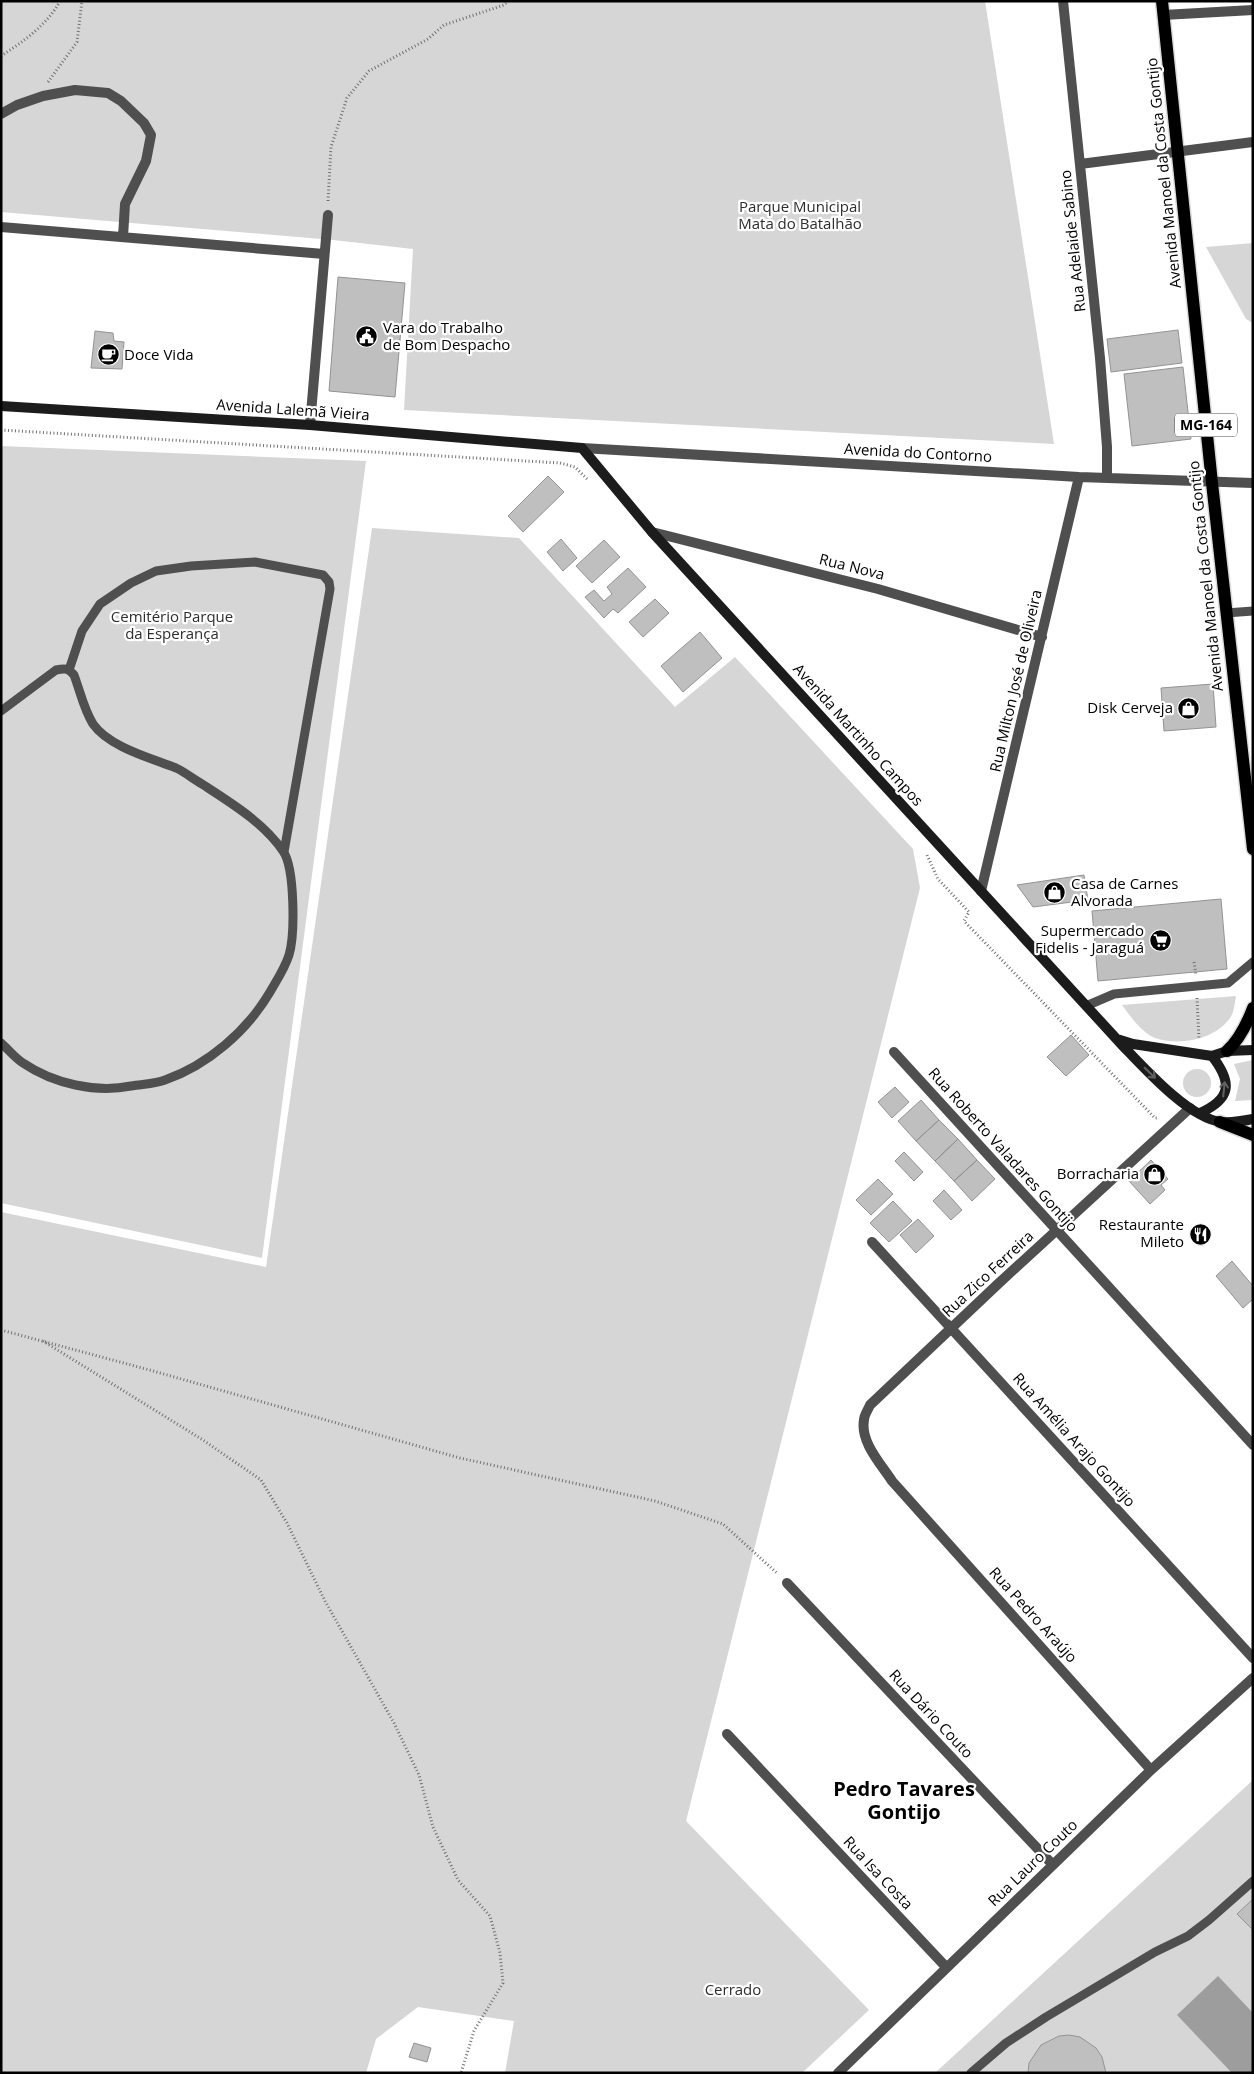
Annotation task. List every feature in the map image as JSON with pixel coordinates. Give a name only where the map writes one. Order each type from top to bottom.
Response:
[{"type":"main road","name":"Avenida Manoel da Costa Gontijo","points":[[1162,1],[1179,150],[1212,483],[1253,849]]},
{"type":"main road","name":"Avenida Lalemã Vieira","points":[[1,406],[310,426],[582,448]]},
{"type":"main road","name":"Avenida Martinho Campos","points":[[582,448],[652,532],[1116,1038],[1154,1077],[1190,1108],[1220,1122]]},
{"type":"main road","points":[[1227,1051],[1234,1045],[1242,1032],[1253,1008]]},
{"type":"main road","points":[[1116,1038],[1133,1044],[1206,1056],[1227,1051],[1253,1050]]},
{"type":"main road","points":[[1200,1113],[1216,1106],[1223,1098],[1225,1078],[1221,1068],[1206,1056]]},
{"type":"main road","points":[[1220,1122],[1253,1120]]},
{"type":"main road","points":[[1220,1122],[1253,1135]]},
{"type":"street","name":"Rua Adelaide Sabino","points":[[1062,1],[1100,358],[1107,446],[1107,478]]},
{"type":"street","points":[[1163,15],[1253,10]]},
{"type":"street","points":[[1,114],[17,105],[43,96],[75,90],[108,93],[121,101],[144,123],[151,135],[146,161],[124,204],[123,237]]},
{"type":"street","points":[[1080,164],[1253,142]]},
{"type":"street","points":[[310,426],[328,215]]},
{"type":"street","points":[[1,227],[324,254]]},
{"type":"street","name":"Avenida do Contorno","points":[[582,448],[1079,477],[1253,483]]},
{"type":"street","name":"Rua Milton José de Oliveira","points":[[981,891],[1079,477]]},
{"type":"street","name":"Rua Nova","points":[[652,532],[878,589],[1042,637]]},
{"type":"street","name":"Rua Roberto Valadares Gontijo","points":[[894,1052],[1253,1445]]},
{"type":"street","name":"Rua Zico Ferreira","points":[[892,1481],[870,1449],[863,1432],[864,1419],[870,1405],[1190,1108]]},
{"type":"street","name":"Rua Amélia Arajo Gontijo","points":[[872,1242],[1253,1658]]},
{"type":"street","name":"Rua Pedro Araújo","points":[[892,1481],[1151,1770]]},
{"type":"street","name":"Rua Dário Couto","points":[[787,1583],[1053,1865]]},
{"type":"street","name":"Rua Lauro Couto","points":[[838,2073],[1151,1770],[1253,1678]]},
{"type":"street","name":"Rua Isa Costa","points":[[727,1734],[946,1967]]},
{"type":"lane","points":[[1,1043],[22,1063],[52,1079],[113,1090],[164,1080],[201,1062],[230,1041],[262,1004],[282,971],[289,954],[293,933],[291,882],[284,852],[330,589],[329,582],[322,575],[255,562],[191,566],[156,571],[131,583],[100,604],[82,631],[69,670]]},
{"type":"lane","points":[[1226,613],[1253,611]]},
{"type":"lane","points":[[1,711],[56,670],[65,668],[74,675],[94,725],[112,740],[147,758],[178,769],[252,817],[284,852]]},
{"type":"lane","points":[[1086,1006],[1114,994],[1228,984],[1253,962]]},
{"type":"lane","points":[[971,2073],[1006,2043],[1046,2017],[1154,1952],[1188,1936],[1210,1920],[1253,1881]]},
{"type":"path","points":[[1,56],[23,42],[55,11],[60,1]]},
{"type":"path","points":[[43,96],[49,78],[77,42],[82,1]]},
{"type":"path","points":[[328,215],[331,147],[347,98],[369,71],[428,39],[444,25],[504,5],[508,1]]},
{"type":"path","points":[[1,430],[560,463],[575,467],[589,481]]},
{"type":"path","points":[[926,853],[938,879],[968,912],[964,920],[1155,1118],[1179,1119]]},
{"type":"path","points":[[1194,962],[1206,1056]]},
{"type":"path","points":[[1,1330],[460,1458],[663,1504],[723,1524],[787,1583]]},
{"type":"path","points":[[43,1341],[203,1440],[261,1480],[287,1523],[324,1601],[394,1723],[418,1775],[433,1827],[458,1880],[490,1916],[500,1953],[503,1983],[474,2031],[461,2073]]},
{"type":"green space","name":"Parque Municipal Mata do Batalhão","points":[[1,1],[985,1],[1054,444],[404,410],[413,249],[333,240],[1,212]]},
{"type":"green space","points":[[1253,243],[1253,323],[1246,319],[1206,247]]},
{"type":"green space","name":"Cemitério Parque da Esperança","points":[[1,446],[366,461],[262,1258],[1,1203]]},
{"type":"green space","name":"Cerrado","points":[[372,528],[519,538],[675,707],[735,657],[913,849],[920,888],[686,1821],[869,2010],[802,2073],[505,2073],[514,2021],[418,2007],[376,2039],[366,2073],[1,2073],[1,1212],[266,1267]]},
{"type":"green space","points":[[1236,996],[1230,1018],[1223,1026],[1206,1036],[1185,1041],[1155,1038],[1137,1024],[1122,1005]]},
{"type":"green space","points":[[1253,1060],[1253,1100],[1235,1101],[1240,1079],[1234,1064]]},
{"type":"green space","points":[[1197,1069],[1207,1073],[1211,1083],[1207,1093],[1197,1097],[1187,1093],[1183,1083],[1187,1073]]},
{"type":"green space","points":[[1253,1780],[1253,2073],[935,2073]]},
{"type":"shaded area","points":[[1218,1976],[1253,2013],[1253,2073],[1232,2073],[1177,2015]]},
{"type":"building","name":"Vara do Trabalho de Bom Despacho","points":[[338,277],[405,283],[395,397],[329,391]]},
{"type":"building","points":[[1178,330],[1182,363],[1111,372],[1107,339]]},
{"type":"building","name":"Doce Vida","points":[[95,331],[113,333],[114,341],[124,342],[122,369],[91,368]]},
{"type":"building","points":[[1183,367],[1191,439],[1132,446],[1124,374]]},
{"type":"building","points":[[548,476],[564,492],[523,532],[508,516]]},
{"type":"building","points":[[561,539],[577,558],[563,571],[547,552]]},
{"type":"building","points":[[604,540],[620,557],[592,583],[576,566]]},
{"type":"building","points":[[628,568],[646,587],[618,613],[613,609],[604,618],[585,597],[594,590],[604,601],[612,594],[607,587]]},
{"type":"building","points":[[655,599],[669,613],[643,637],[629,622]]},
{"type":"building","points":[[700,632],[722,658],[683,692],[661,666]]},
{"type":"building","name":"Disk Cerveja","points":[[1213,684],[1216,727],[1164,731],[1161,688]]},
{"type":"building","name":"Casa de Carnes Alvorada","points":[[1084,875],[1088,900],[1033,907],[1017,885]]},
{"type":"building","name":"Supermercado Fidelis - Jaraguá","points":[[1221,899],[1227,969],[1098,981],[1092,911]]},
{"type":"building","points":[[1071,1035],[1089,1055],[1066,1076],[1047,1057]]},
{"type":"building","points":[[895,1087],[909,1102],[892,1118],[878,1102]]},
{"type":"building","points":[[921,1100],[939,1120],[916,1141],[898,1121]]},
{"type":"building","points":[[939,1120],[958,1139],[935,1161],[916,1141]]},
{"type":"building","points":[[958,1139],[977,1160],[954,1181],[935,1161]]},
{"type":"building","points":[[904,1152],[923,1172],[914,1181],[895,1161]]},
{"type":"building","points":[[977,1160],[995,1179],[972,1201],[954,1181]]},
{"type":"building","points":[[1151,1160],[1168,1179],[1161,1185],[1165,1190],[1150,1204],[1129,1181]]},
{"type":"building","points":[[878,1179],[893,1194],[871,1215],[856,1200]]},
{"type":"building","points":[[944,1190],[962,1210],[951,1220],[933,1201]]},
{"type":"building","points":[[893,1201],[912,1221],[889,1242],[870,1223]]},
{"type":"building","points":[[918,1219],[934,1236],[916,1253],[900,1235]]},
{"type":"building","points":[[1232,1261],[1253,1286],[1253,1299],[1243,1308],[1216,1276]]},
{"type":"building","points":[[1253,1899],[1253,1930],[1237,1914]]},
{"type":"building","points":[[1059,2036],[1080,2037],[1096,2048],[1102,2057],[1106,2073],[1028,2073],[1029,2063],[1041,2045]]},
{"type":"building","points":[[414,2043],[431,2048],[427,2062],[409,2057]]},
{"type":"place","name":"Vara do Trabalho de Bom Despacho","points":[[367,337]]},
{"type":"place","name":"Doce Vida","points":[[108,355]]},
{"type":"place","name":"Disk Cerveja","points":[[1189,708]]},
{"type":"place","name":"Casa de Carnes Alvorada","points":[[1055,893]]},
{"type":"place","name":"Supermercado Fidelis - Jaraguá","points":[[1160,940]]},
{"type":"place","name":"Borracharia","points":[[1155,1174]]},
{"type":"place","name":"Restaurante Mileto","points":[[1200,1234]]},
{"type":"district","name":"Pedro Tavares Gontijo","points":[[904,1800]]}]
